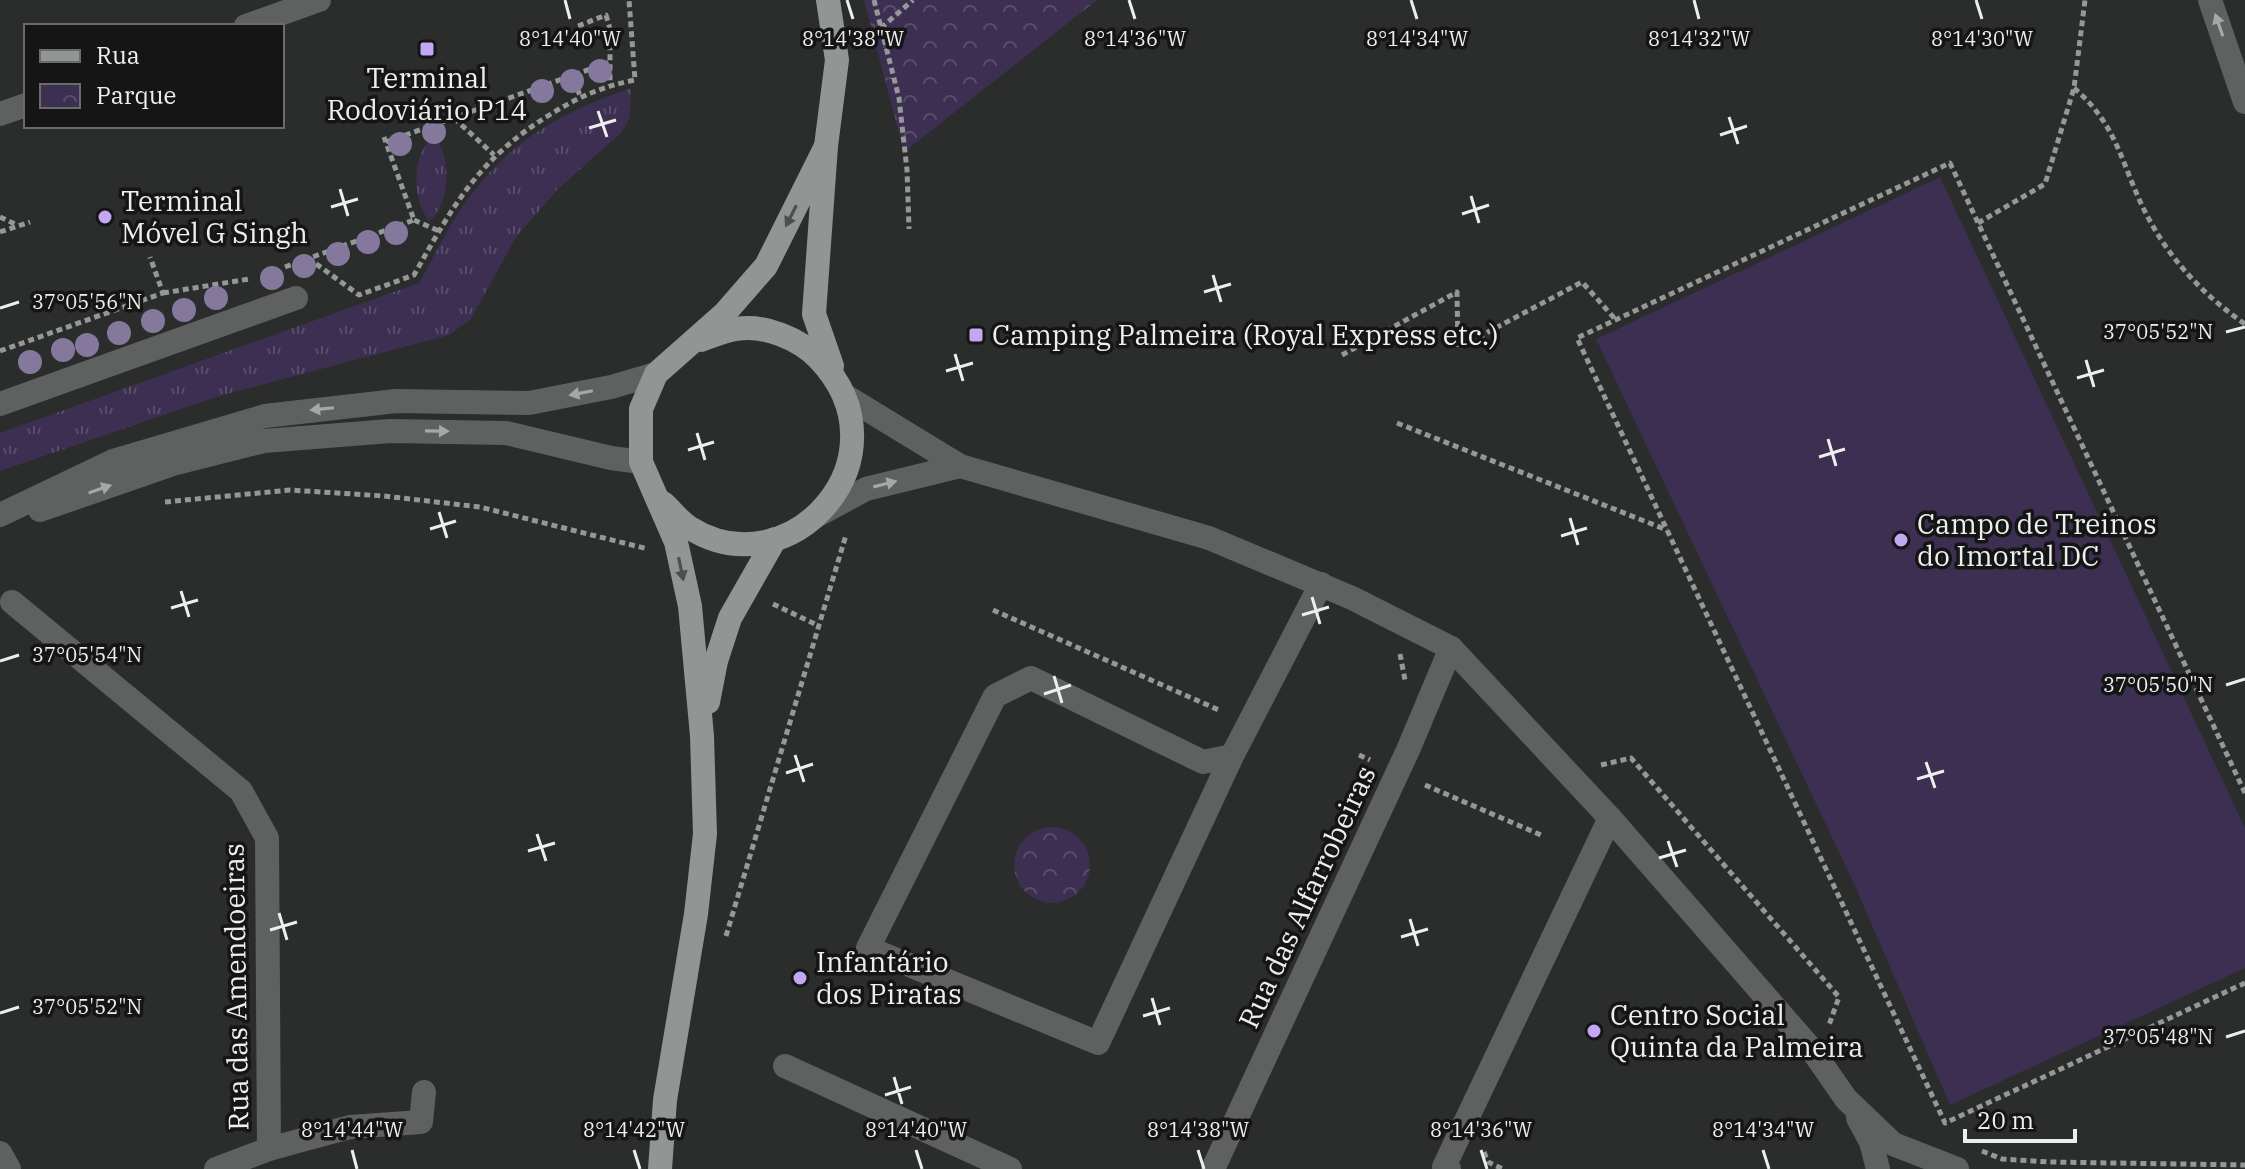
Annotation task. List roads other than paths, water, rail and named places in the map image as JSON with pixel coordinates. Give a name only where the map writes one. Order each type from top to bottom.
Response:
[{"type":"main road","points":[[655,496],[690,528],[719,540],[747,543],[775,539],[816,516],[840,488],[852,457],[853,430],[841,386],[814,314],[826,146],[837,60],[828,0]]},
{"type":"main road","points":[[660,1169],[665,1100],[696,914],[705,834],[702,736],[690,606],[676,542],[641,462],[641,409],[656,374],[725,313],[766,266],[826,146]]},
{"type":"main road","points":[[689,343],[737,328],[774,332],[809,348],[841,386]]},
{"type":"main road","points":[[702,736],[716,661],[730,618],[775,539]]},
{"type":"street","points":[[252,24],[319,0]]},
{"type":"street","points":[[2210,0],[2245,102]]},
{"type":"street","points":[[0,114],[24,106]]},
{"type":"street","points":[[0,404],[296,298]]},
{"type":"street","points":[[0,515],[113,461],[265,416],[396,401],[529,403],[611,387],[656,374]]},
{"type":"street","points":[[841,386],[960,466],[1209,538],[1321,584],[1451,648],[1610,818],[1812,1050],[1871,1142],[1878,1169]]},
{"type":"street","points":[[0,524],[176,463],[264,441],[390,431],[506,433],[641,462]]},
{"type":"street","points":[[816,516],[866,489],[960,466]]},
{"type":"street","points":[[1232,756],[1203,762],[1031,678],[995,696],[868,948],[1098,1043],[1232,756],[1321,584]]},
{"type":"street","name":"Rua das Amendoeiras","points":[[12,602],[241,791],[267,838],[269,1149]]},
{"type":"street","name":"Rua das Alfarrobeiras","points":[[1213,1169],[1408,750],[1451,648]]},
{"type":"street","points":[[1449,1169],[1444,1167],[1610,818]]},
{"type":"street","points":[[785,1066],[1010,1169]]},
{"type":"street","name":"Rua das Amendoeiras","points":[[216,1169],[269,1149],[350,1127],[421,1122],[424,1092]]},
{"type":"street","points":[[1846,1099],[1893,1144],[1957,1169]]},
{"type":"street","points":[[0,1153],[9,1169]]},
{"type":"place","name":"Terminal Rodoviário P14","points":[[427,49]]},
{"type":"place","name":"Terminal Móvel G Singh","points":[[105,217]]},
{"type":"place","name":"Camping Palmeira (Royal Express etc.)","points":[[976,335]]},
{"type":"place","name":"Campo de Treinos do Imortal DC","points":[[1901,540]]},
{"type":"place","name":"Infantário dos Piratas","points":[[800,978]]},
{"type":"place","name":"Centro Social Quinta da Palmeira","points":[[1594,1031]]}]
